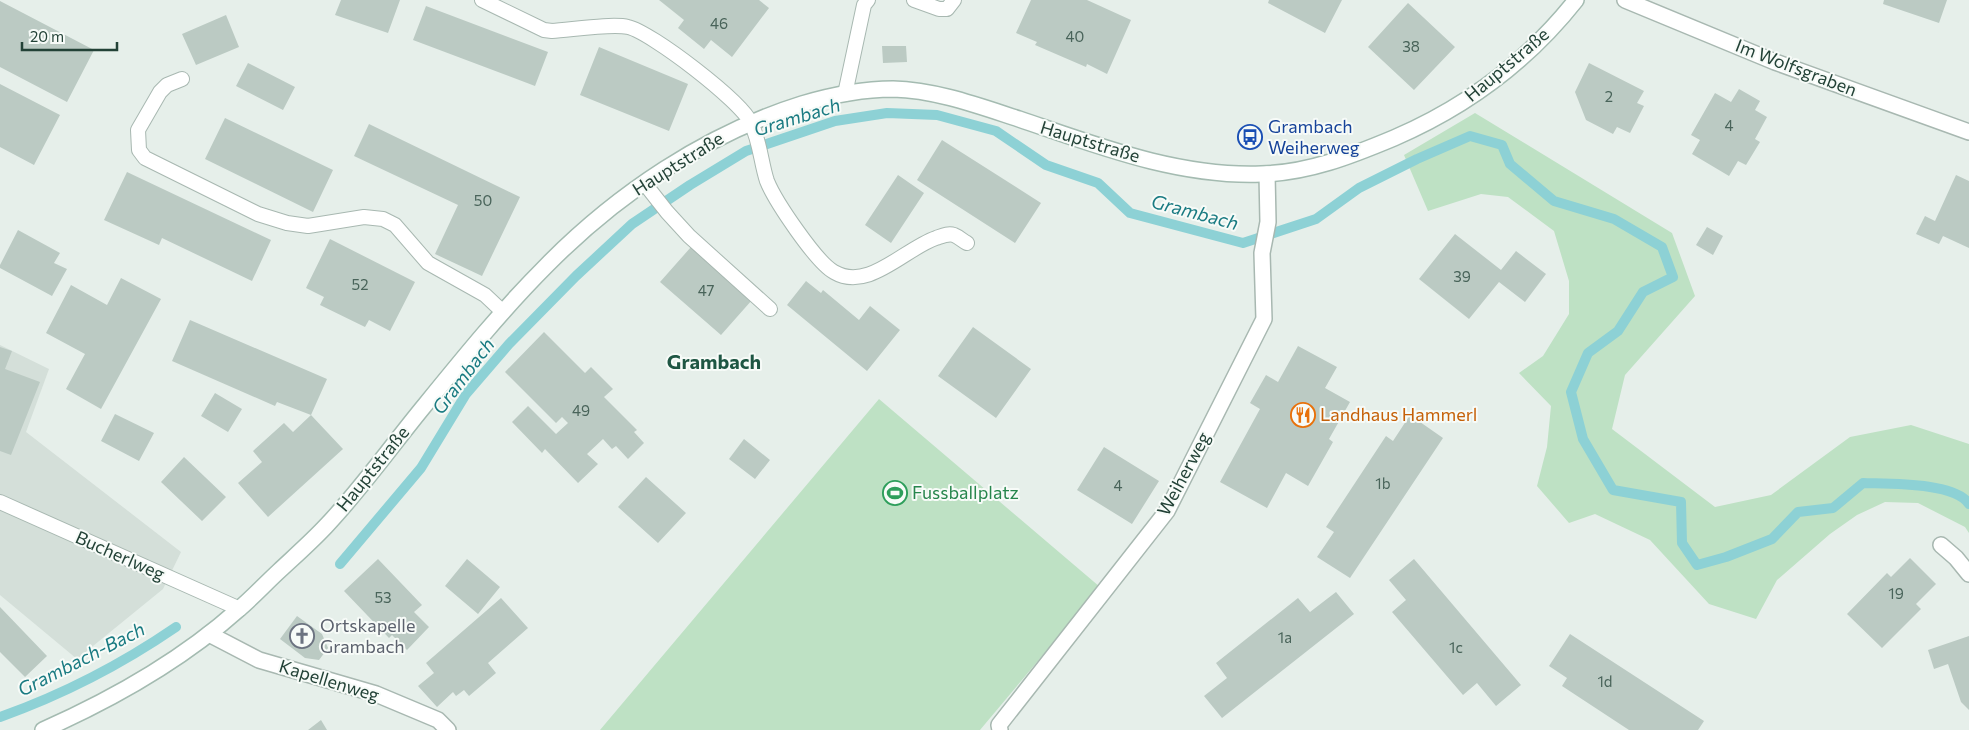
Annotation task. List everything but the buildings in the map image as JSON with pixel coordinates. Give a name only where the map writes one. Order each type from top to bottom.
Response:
[{"type":"main road","name":"Hauptstraße","points":[[43,730],[96,705],[176,658],[240,609],[324,528],[364,483],[423,408],[503,312],[549,263],[588,227],[645,184],[702,147],[751,122],[804,104],[845,94],[889,90],[923,92],[979,106],[1141,158],[1194,169],[1267,174],[1299,170],[1346,157],[1400,135],[1474,97],[1538,42],[1576,0]]},
{"type":"main road","name":"Im Wolfsgraben","points":[[1625,0],[1775,62],[1969,132]]},
{"type":"main road","name":"Weiherweg","points":[[998,728],[1167,511],[1264,319],[1262,253],[1268,222],[1267,174]]},
{"type":"main road","points":[[1941,545],[1956,558],[1969,574]]},
{"type":"main road","name":"Kapellenweg","points":[[209,634],[259,660],[376,694],[438,720],[448,730]]},
{"type":"lane","points":[[482,0],[544,30],[626,26],[638,30],[704,76],[735,101],[751,122],[768,183],[789,220],[832,272],[849,278],[872,274],[928,241],[948,234],[956,236],[967,243]]},
{"type":"lane","points":[[845,94],[864,6],[868,0]]},
{"type":"lane","points":[[914,0],[939,9],[946,9],[954,0]]},
{"type":"lane","points":[[182,79],[167,85],[160,92],[138,130],[139,150],[145,158],[258,214],[288,223],[308,226],[364,217],[384,218],[395,225],[428,262],[485,296],[503,312]]},
{"type":"lane","points":[[645,184],[689,236],[770,308]]},
{"type":"lane","name":"Bucherlweg","points":[[0,502],[240,609]]},
{"type":"shaded area","points":[[0,345],[49,369],[26,432],[181,552],[163,589],[77,659],[0,595]]},
{"type":"green space","points":[[1475,113],[1672,233],[1695,296],[1625,375],[1612,429],[1715,507],[1771,495],[1850,437],[1911,425],[1969,444],[1969,533],[1965,527],[1918,503],[1885,502],[1857,515],[1830,534],[1777,580],[1756,619],[1709,604],[1650,540],[1595,514],[1569,523],[1537,486],[1547,447],[1551,406],[1519,373],[1543,356],[1569,314],[1569,281],[1554,231],[1508,197],[1481,194],[1428,211],[1404,155]]},
{"type":"green space","name":"Fussballplatz","points":[[879,399],[1100,587],[980,730],[600,730]]},
{"type":"waterway","name":"Grambach","points":[[340,564],[421,468],[466,394],[509,344],[576,276],[632,224],[690,185],[746,151],[835,121],[887,113],[937,115],[996,131],[1046,165],[1098,183],[1130,213],[1243,243],[1316,219],[1359,188],[1417,159],[1470,136],[1502,145],[1510,164],[1554,201],[1614,219],[1662,247],[1673,277],[1643,292],[1618,331],[1588,353],[1571,392],[1583,439],[1613,490],[1681,502],[1682,543],[1697,565],[1726,557],[1772,539],[1798,512],[1833,508],[1863,483],[1904,484],[1936,488],[1961,497],[1969,504]]},
{"type":"waterway","name":"Grambach-Bach","points":[[0,717],[46,699],[91,678],[134,654],[176,627]]},
{"type":"place","name":"Grambach Weiherweg","points":[[1250,137]]},
{"type":"place","name":"Landhaus Hammerl","points":[[1303,415]]},
{"type":"place","name":"Fussballplatz","points":[[895,493]]},
{"type":"place","name":"Ortskapelle Grambach","points":[[302,636]]},
{"type":"district","name":"Grambach","points":[[714,362]]}]
